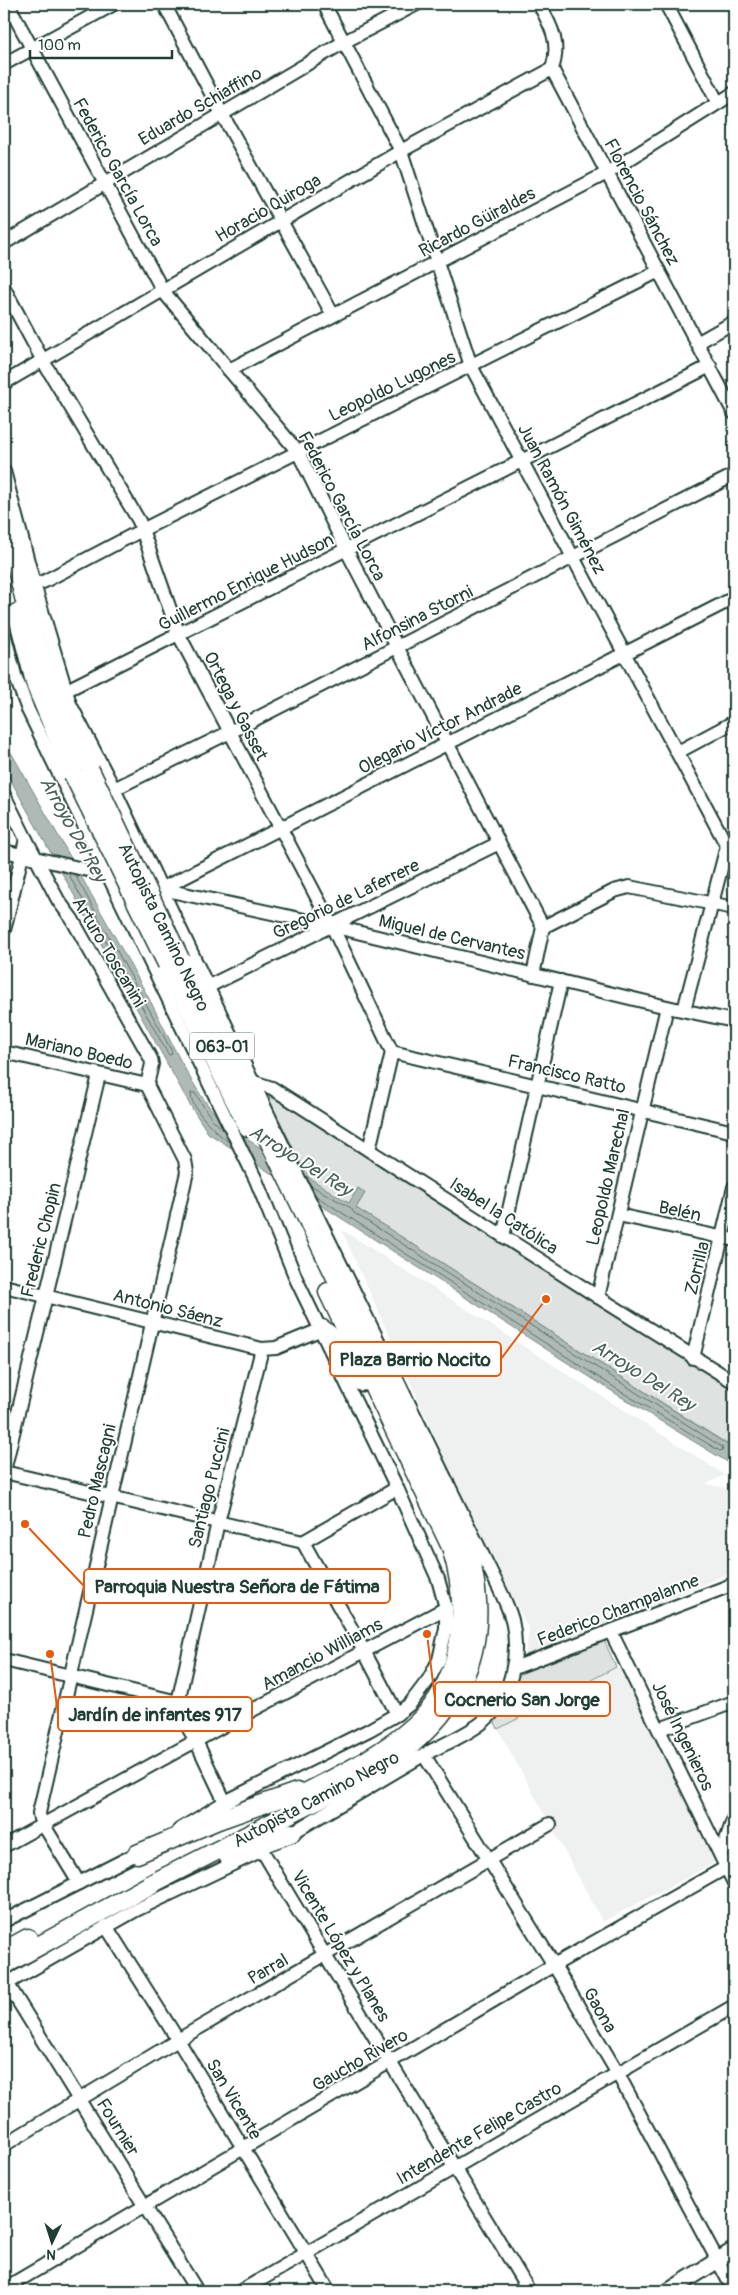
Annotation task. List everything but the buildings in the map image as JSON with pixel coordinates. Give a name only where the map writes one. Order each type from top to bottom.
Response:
[{"type":"highway","name":"Autopista Camino Negro","points":[[4,515],[28,613],[81,772]]},
{"type":"highway","name":"Autopista Camino Negro","points":[[4,562],[36,686],[81,772],[256,1131],[308,1223],[460,1531],[473,1568],[476,1588],[474,1646],[462,1683],[449,1707],[434,1726],[409,1749],[382,1767],[156,1881],[4,1965]]},
{"type":"highway","name":"Autopista Camino Negro","points":[[4,1951],[367,1760],[416,1724],[440,1693],[448,1677],[457,1652],[463,1619],[458,1569],[451,1548],[408,1456],[308,1223]]},
{"type":"highway","points":[[322,1329],[334,1339],[408,1456]]},
{"type":"highway","points":[[137,1854],[218,1820],[328,1780]]},
{"type":"highway","points":[[156,1881],[291,1833]]},
{"type":"main road","points":[[668,2291],[734,2250]]},
{"type":"street","name":"Federico García Lorca","points":[[8,4],[163,291],[298,452],[396,647],[543,927]]},
{"type":"street","points":[[4,64],[114,4]]},
{"type":"street","points":[[164,4],[333,316]]},
{"type":"street","name":"Juan Ramón Giménez","points":[[324,4],[401,151],[471,366],[624,653],[730,845],[712,903],[684,1010]]},
{"type":"street","name":"Eduardo Schiaffino","points":[[4,243],[344,42],[417,4]]},
{"type":"street","points":[[539,4],[554,31],[557,43],[552,68]]},
{"type":"street","points":[[666,4],[718,103]]},
{"type":"street","name":"Horacio Quiroga","points":[[4,383],[163,291],[280,220],[552,68]]},
{"type":"street","name":"Florencio Sánchez","points":[[552,68],[734,413]]},
{"type":"street","name":"Ricardo Güiraldes","points":[[229,370],[438,263],[607,173],[734,93]]},
{"type":"street","name":"Leopoldo Lugones","points":[[34,584],[43,582],[142,530],[659,271]]},
{"type":"street","name":"Ortega y Gasset","points":[[4,288],[43,361],[142,530],[179,635],[279,829],[332,926],[392,1052]]},
{"type":"street","points":[[697,343],[734,322]]},
{"type":"street","name":"Guillermo Enrique Hudson","points":[[65,691],[347,551],[710,366]]},
{"type":"street","points":[[4,471],[65,691],[254,1082],[285,1150],[308,1223],[508,1607],[513,1627],[514,1668],[506,1689],[492,1714],[470,1732],[424,1754],[262,1850],[106,1926],[5,1984]]},
{"type":"street","name":"Alfonsina Storni","points":[[114,789],[230,732],[734,475]]},
{"type":"street","name":"Olegario Víctor Andrade","points":[[161,890],[734,598]]},
{"type":"street","points":[[4,633],[15,675],[28,710],[256,1180],[298,1281],[397,1488],[438,1579],[446,1608],[446,1628],[439,1660],[419,1694],[397,1714],[225,1802],[137,1854],[4,1921]]},
{"type":"street","points":[[678,752],[734,722]]},
{"type":"street","name":"Arturo Toscanini","points":[[4,795],[36,859],[151,1059],[152,1064],[147,1084]]},
{"type":"street","points":[[4,930],[26,839]]},
{"type":"street","name":"Gregorio de Laferrere","points":[[208,986],[500,843]]},
{"type":"street","name":"Miguel de Cervantes","points":[[4,851],[108,874],[161,890],[332,926],[667,1007],[734,1020]]},
{"type":"street","points":[[533,975],[543,927],[622,888],[644,889],[734,908]]},
{"type":"street","points":[[502,1236],[561,981]]},
{"type":"street","name":"Leopoldo Marechal","points":[[598,1297],[641,1109],[667,1007]]},
{"type":"street","name":"Mariano Boedo","points":[[4,1052],[99,1075],[147,1084]]},
{"type":"street","points":[[369,1150],[392,1052]]},
{"type":"street","name":"Francisco Ratto","points":[[392,1052],[734,1132]]},
{"type":"street","name":"Frederic Chopin","points":[[4,1472],[99,1075]]},
{"type":"street","name":"Isabel la Católica","points":[[254,1082],[272,1088],[693,1358],[734,1382]]},
{"type":"street","name":"Pedro Mascagni","points":[[79,1883],[39,1813],[187,1172],[185,1160],[147,1084]]},
{"type":"street","name":"Zorrilla","points":[[693,1358],[728,1239],[734,1187]]},
{"type":"street","name":"Belén","points":[[618,1215],[728,1239]]},
{"type":"street","name":"Antonio Sáenz","points":[[4,1286],[262,1349],[276,1348],[322,1329]]},
{"type":"street","name":"Santiago Puccini","points":[[178,1702],[218,1522],[262,1349]]},
{"type":"street","points":[[4,1472],[303,1542],[397,1488]]},
{"type":"street","points":[[303,1542],[397,1714]]},
{"type":"street","name":"Federico Champalanne","points":[[514,1668],[734,1584]]},
{"type":"street","name":"Amancio Williams","points":[[4,1846],[232,1721],[446,1608]]},
{"type":"street","name":"José Ingenieros","points":[[611,1632],[721,1854],[731,1865],[734,1883]]},
{"type":"street","points":[[4,1660],[220,1713],[232,1721]]},
{"type":"street","points":[[178,1702],[179,1712],[196,1741],[225,1802]]},
{"type":"street","points":[[660,1729],[734,1702]]},
{"type":"street","name":"Gaona","points":[[424,1754],[618,2074],[734,2291]]},
{"type":"street","points":[[721,1854],[734,1817]]},
{"type":"street","name":"Parral","points":[[4,2145],[178,2040],[550,1824]]},
{"type":"street","name":"Vicente López y Planes","points":[[262,1850],[324,1956],[392,2062],[529,2291]]},
{"type":"street","name":"Gaucho Rivero","points":[[4,2290],[145,2205],[731,1865]]},
{"type":"street","name":"San Vicente","points":[[106,1926],[244,2148],[329,2291]]},
{"type":"street","name":"Fournier","points":[[5,1984],[80,2100],[197,2291]]},
{"type":"street","name":"Intendente Felipe Castro","points":[[241,2291],[734,2006]]},
{"type":"shaded area","points":[[269,1093],[275,1094],[734,1390],[734,1444],[732,1447],[356,1208],[365,1193],[358,1188],[349,1204],[309,1178],[270,1103]]},
{"type":"shaded area","points":[[341,1229],[725,1475],[706,1484],[734,1490],[734,1571],[626,1617],[525,1656],[529,1630],[447,1463]]},
{"type":"shaded area","points":[[604,1640],[616,1667],[498,1729],[493,1718],[517,1673]]},
{"type":"shaded area","points":[[616,1667],[631,1680],[716,1862],[603,1922],[498,1729]]},
{"type":"water","points":[[4,740],[146,993],[191,1080],[213,1112],[226,1126],[349,1203],[358,1188],[365,1193],[356,1208],[734,1449],[734,1466],[618,1395],[208,1133],[190,1105],[4,768]]},
{"type":"place","name":"Plaza Barrio Nocito","points":[[546,1299]]},
{"type":"place","name":"Parroquia Nuestra Señora de Fátima","points":[[25,1524]]},
{"type":"place","name":"Cocnerio San Jorge","points":[[427,1634]]},
{"type":"place","name":"Jardín de infantes 917","points":[[50,1654]]},
{"type":"water label","name":"Arroyo Del Rey","points":[[74,829]]},
{"type":"water label","name":"Arroyo Del Rey","points":[[301,1160]]},
{"type":"water label","name":"Arroyo Del Rey","points":[[644,1375]]}]
